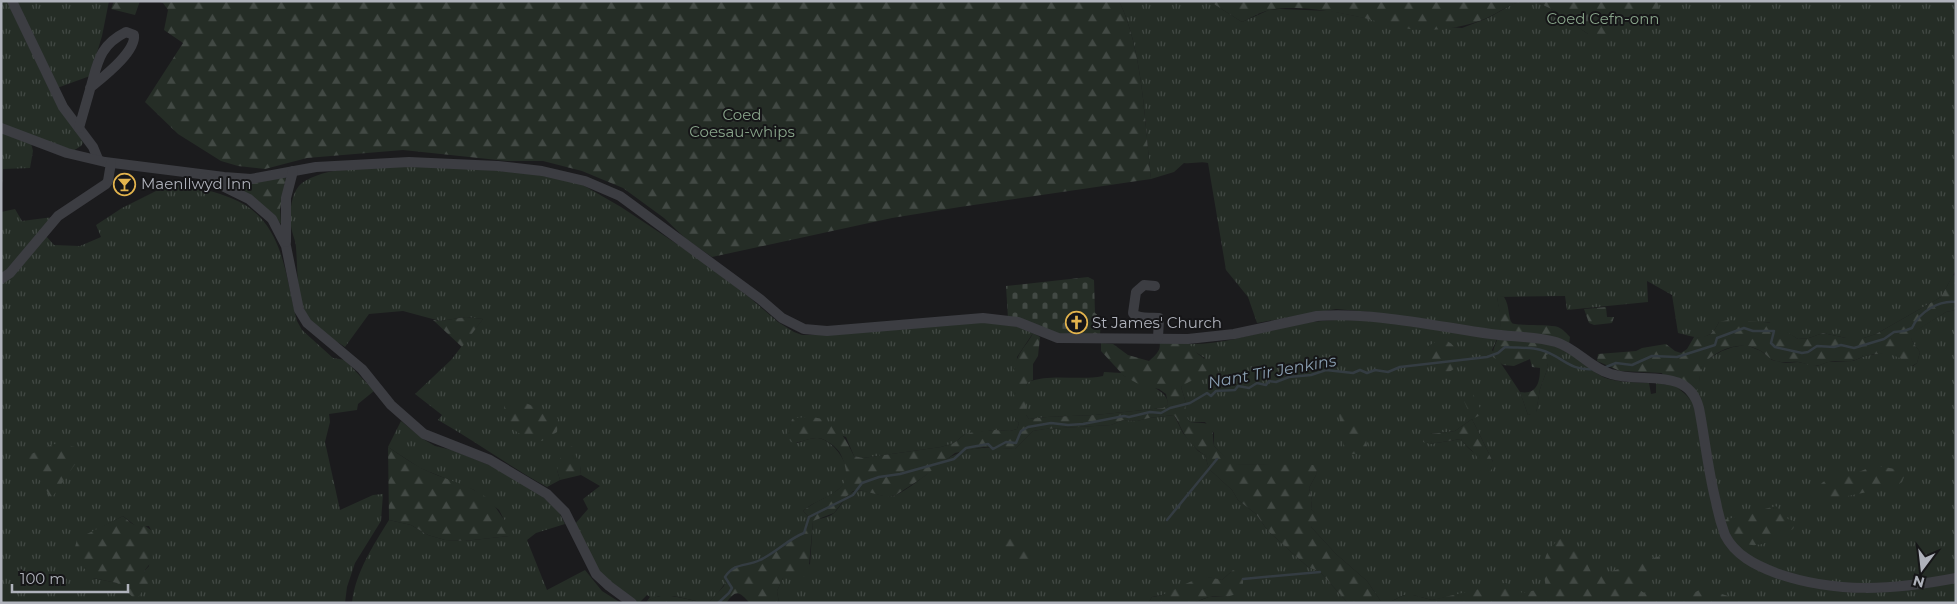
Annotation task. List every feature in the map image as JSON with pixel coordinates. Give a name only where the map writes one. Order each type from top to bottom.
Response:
[{"type":"street","points":[[12,1],[63,107],[93,147],[98,159]]},
{"type":"street","points":[[79,128],[90,88],[101,53],[113,38],[126,32],[134,35],[134,41],[126,55],[90,88]]},
{"type":"street","points":[[1,128],[67,153],[110,163],[251,179],[335,166],[409,162],[452,163],[542,171],[585,181],[620,196],[782,318],[794,325],[812,330],[827,331],[983,318],[1018,322],[1058,338],[1158,338],[1218,336],[1317,316],[1331,315],[1386,319],[1557,342],[1607,373],[1624,377],[1676,381],[1691,390],[1699,408],[1720,521],[1733,546],[1749,561],[1764,569],[1798,580],[1835,587],[1878,588],[1956,578]]},
{"type":"street","points":[[1,279],[10,274],[58,216],[106,184],[110,163]]},
{"type":"street","points":[[293,171],[286,198],[286,246],[299,310],[307,323],[362,369],[391,405],[424,434],[490,460],[547,494],[565,512],[596,574],[632,603]]},
{"type":"street","points":[[196,173],[249,199],[272,219],[286,246]]},
{"type":"street","points":[[1155,286],[1144,286],[1136,292],[1132,313],[1135,316],[1159,318],[1158,338]]},
{"type":"green space","points":[[1,1],[7,1],[52,95],[81,138],[83,143],[73,151],[1,124]]},
{"type":"green space","points":[[17,1],[109,1],[102,36],[90,76],[57,88]]},
{"type":"green space","points":[[114,1],[140,1],[135,15],[111,9]]},
{"type":"green space","name":"Coed Coesau-whips","points":[[157,1],[1119,1],[1127,20],[1138,64],[1145,112],[1151,179],[892,218],[712,257],[686,239],[664,218],[623,188],[582,171],[543,161],[507,161],[403,150],[307,158],[265,169],[238,166],[221,161],[178,134],[145,102],[183,43],[164,30],[168,10],[163,3]]},
{"type":"green space","points":[[1119,1],[1209,1],[1242,22],[1269,10],[1280,9],[1331,11],[1437,29],[1449,27],[1462,28],[1488,18],[1513,4],[1522,1],[1535,1],[1555,11],[1588,34],[1658,9],[1658,1],[1956,1],[1956,270],[1941,297],[1876,334],[1864,338],[1846,338],[1823,333],[1809,338],[1798,339],[1769,322],[1719,322],[1715,329],[1707,336],[1685,335],[1678,333],[1672,295],[1647,281],[1648,302],[1567,310],[1565,296],[1497,297],[1501,318],[1500,331],[1370,312],[1336,309],[1257,323],[1248,297],[1226,270],[1208,163],[1184,163],[1174,172],[1151,179],[1145,112],[1138,64],[1127,20]]},
{"type":"green space","name":"Coed Cefn-onn","points":[[1209,1],[1522,1],[1473,23],[1448,28],[1417,30],[1333,12],[1293,8],[1266,11],[1242,22]]},
{"type":"green space","name":"Coed Cefn-onn","points":[[1535,1],[1658,1],[1659,9],[1606,38],[1588,34],[1555,11]]},
{"type":"green space","points":[[1,130],[31,143],[33,151],[30,168],[3,169],[1,206]]},
{"type":"green space","points":[[394,165],[470,168],[576,181],[621,207],[692,254],[749,297],[778,322],[802,335],[827,335],[965,323],[1008,323],[1033,333],[1017,357],[1015,420],[1019,423],[1017,429],[965,434],[954,443],[941,447],[863,458],[854,456],[846,437],[792,419],[790,428],[797,443],[812,438],[823,439],[840,454],[847,469],[845,482],[841,487],[803,511],[809,517],[804,533],[796,536],[773,554],[726,582],[709,602],[674,596],[659,596],[647,601],[650,597],[647,595],[640,602],[636,602],[604,577],[594,564],[575,524],[588,509],[583,499],[600,486],[581,475],[580,466],[557,470],[560,480],[547,487],[438,420],[442,415],[415,394],[451,360],[483,319],[466,317],[440,321],[403,311],[369,314],[345,347],[321,331],[309,319],[300,294],[296,245],[290,221],[295,191],[302,183],[322,174],[346,169]]},
{"type":"green space","points":[[286,177],[280,209],[281,224],[270,211],[217,179]]},
{"type":"green space","points":[[187,185],[215,192],[249,207],[262,219],[272,233],[279,249],[297,321],[302,330],[333,358],[345,360],[374,391],[358,404],[357,410],[329,414],[330,422],[325,442],[340,510],[373,495],[383,494],[381,521],[355,563],[347,587],[345,603],[1,603],[1,283],[46,236],[54,245],[80,246],[101,237],[96,225],[122,208],[168,186]],"holes":[[[123,516],[137,527],[149,526],[151,530],[149,566],[144,571],[146,577],[117,583],[93,578],[102,527]]]},
{"type":"green space","points":[[15,209],[22,221],[53,217],[1,277],[1,212]]},
{"type":"green space","points":[[1953,275],[1956,276],[1956,310],[1946,312],[1911,334],[1912,341],[1920,352],[1917,363],[1912,366],[1896,356],[1879,354],[1864,356],[1852,361],[1832,361],[1814,366],[1799,362],[1776,361],[1756,348],[1736,346],[1721,351],[1704,364],[1698,388],[1690,400],[1684,391],[1666,385],[1662,373],[1620,371],[1597,361],[1598,354],[1636,351],[1642,348],[1666,344],[1681,353],[1687,349],[1694,337],[1703,337],[1710,334],[1715,330],[1719,322],[1728,320],[1780,323],[1787,332],[1798,339],[1809,338],[1823,333],[1846,338],[1864,338],[1876,334],[1941,297]]},
{"type":"green space","points":[[1088,277],[1094,280],[1095,313],[1101,318],[1100,335],[1060,336],[1008,319],[1006,286]]},
{"type":"green space","points":[[1497,297],[1504,297],[1512,323],[1558,327],[1570,337],[1569,344],[1560,350],[1546,355],[1548,367],[1540,389],[1536,413],[1528,415],[1520,392],[1534,389],[1538,383],[1540,368],[1532,367],[1530,359],[1514,366],[1503,365],[1493,357],[1500,325]]},
{"type":"green space","points":[[1606,307],[1607,317],[1614,317],[1612,323],[1594,325],[1589,323],[1584,309]]},
{"type":"green space","points":[[1956,310],[1956,603],[1482,603],[1447,597],[1432,600],[1413,595],[1404,595],[1388,603],[1382,603],[1367,581],[1336,554],[1311,527],[1318,516],[1311,509],[1312,500],[1309,488],[1316,475],[1317,466],[1232,464],[1214,446],[1214,433],[1205,422],[1190,422],[1184,415],[1186,403],[1181,387],[1205,358],[1192,350],[1189,344],[1220,342],[1297,324],[1334,320],[1357,320],[1429,328],[1497,339],[1492,350],[1520,392],[1528,415],[1536,412],[1540,389],[1548,367],[1545,355],[1561,349],[1608,379],[1649,383],[1651,394],[1656,393],[1656,383],[1671,386],[1679,389],[1690,400],[1699,382],[1700,371],[1706,360],[1722,351],[1746,345],[1761,351],[1772,360],[1785,363],[1798,362],[1817,366],[1828,362],[1853,361],[1865,356],[1884,353],[1896,355],[1913,366],[1917,363],[1920,352],[1912,341],[1910,334],[1946,312]],"holes":[[[1472,419],[1493,462],[1479,456],[1461,439],[1430,444],[1430,434],[1455,431]]]},
{"type":"green space","points":[[466,317],[483,319],[462,347],[433,320],[440,321]]},
{"type":"green space","points":[[1033,333],[1040,337],[1038,356],[1033,364],[1033,380],[1028,382],[1026,386],[1026,415],[1029,419],[1163,408],[1168,404],[1166,394],[1159,389],[1142,386],[1124,376],[1101,351],[1101,343],[1113,344],[1128,355],[1149,361],[1157,354],[1160,345],[1158,338],[1188,339],[1193,350],[1209,363],[1206,373],[1181,387],[1186,403],[1185,415],[1190,422],[1211,425],[1214,446],[1233,464],[1318,465],[1316,475],[1309,488],[1312,500],[1311,509],[1319,516],[1318,521],[1311,527],[1336,554],[1367,581],[1382,603],[1348,603],[1320,572],[1308,567],[1289,550],[1268,531],[1256,514],[1238,500],[1232,490],[1209,469],[1205,455],[1189,441],[1174,415],[1137,421],[1123,420],[1111,425],[1033,431],[1015,449],[984,447],[955,453],[896,495],[887,497],[860,490],[853,491],[834,513],[813,521],[808,576],[783,578],[777,591],[779,603],[750,603],[738,593],[733,595],[726,603],[645,603],[661,596],[709,602],[724,586],[726,575],[731,569],[763,558],[804,533],[809,517],[803,511],[838,490],[846,476],[845,466],[840,453],[824,439],[814,438],[791,442],[787,436],[792,419],[814,417],[831,424],[844,437],[854,456],[863,458],[941,447],[954,443],[965,434],[974,432],[1010,431],[1017,429],[1019,423],[1015,420],[1013,387],[1015,364]]},
{"type":"green space","points":[[1441,339],[1453,346],[1459,358],[1456,366],[1451,371],[1440,370],[1431,360],[1428,346]]},
{"type":"green space","points":[[1104,372],[1122,373],[1124,376],[1158,389],[1167,398],[1168,404],[1163,408],[1095,415],[1029,419],[1026,415],[1026,386],[1028,382],[1056,377],[1084,378],[1103,376]]},
{"type":"green space","points":[[1473,394],[1483,414],[1472,419],[1463,399]]},
{"type":"green space","points":[[510,397],[551,413],[558,419],[557,432],[542,441],[526,437],[513,429],[509,424],[504,409],[505,400]]},
{"type":"green space","points":[[1361,411],[1368,452],[1345,455],[1339,414]]},
{"type":"green space","points":[[1174,415],[1183,433],[1198,451],[1205,455],[1209,469],[1232,490],[1238,500],[1256,514],[1268,531],[1308,567],[1320,572],[1348,603],[1193,603],[1209,597],[1227,597],[1233,570],[1222,580],[1208,577],[1166,594],[1152,597],[1148,603],[779,603],[777,591],[783,578],[810,564],[813,520],[827,517],[834,513],[846,497],[855,491],[859,490],[885,496],[896,495],[912,486],[938,465],[958,453],[978,448],[1015,449],[1033,431],[1111,425],[1123,420],[1137,421]]},
{"type":"green space","points":[[1472,419],[1493,462],[1492,469],[1489,472],[1485,473],[1483,471],[1477,456],[1461,439],[1430,444],[1423,442],[1424,438],[1430,434],[1455,431]]},
{"type":"green space","points":[[401,421],[435,446],[452,450],[494,467],[538,493],[558,510],[565,524],[536,533],[527,540],[547,590],[585,570],[602,591],[621,603],[352,603],[361,570],[371,549],[389,520],[411,525],[428,535],[445,540],[464,541],[509,536],[510,531],[499,510],[474,490],[420,468],[388,447]]},
{"type":"green space","points":[[53,444],[68,445],[85,450],[51,499],[38,478],[20,459]]},
{"type":"green space","points":[[572,446],[580,466],[581,475],[560,480],[557,470],[562,452]]},
{"type":"green space","points":[[388,447],[421,468],[470,488],[486,497],[514,528],[509,536],[464,541],[445,540],[428,535],[411,525],[389,520]]},
{"type":"green space","points":[[1879,466],[1900,470],[1904,477],[1902,482],[1896,486],[1828,502],[1816,499],[1815,490],[1823,482]]},
{"type":"green space","points":[[1776,506],[1788,519],[1796,522],[1793,529],[1763,544],[1746,544],[1739,540],[1731,532],[1724,520]]},
{"type":"green space","points":[[123,516],[133,524],[145,526],[151,530],[153,560],[144,571],[150,581],[136,600],[117,583],[93,578],[73,556],[77,539]]},
{"type":"green space","points":[[1008,524],[1036,562],[1001,564]]},
{"type":"green space","points":[[1563,537],[1581,555],[1593,577],[1660,556],[1658,574],[1640,584],[1639,590],[1650,596],[1684,598],[1703,588],[1750,603],[1388,603],[1404,595],[1413,595],[1432,600],[1505,583],[1517,587],[1522,593],[1546,588],[1544,565],[1547,553]]},
{"type":"green space","points":[[1233,570],[1238,571],[1243,584],[1239,591],[1231,596],[1210,597],[1191,603],[1148,603],[1152,597],[1159,596],[1192,581],[1209,577],[1222,580]]},
{"type":"waterway","name":"Nant Tir Jenkins","points":[[1606,367],[1616,363],[1632,365],[1652,356],[1677,357],[1715,345],[1717,338],[1744,328],[1753,331],[1774,331],[1771,343],[1775,347],[1802,353],[1808,352],[1817,346],[1834,347],[1841,345],[1854,348],[1884,339],[1894,332],[1912,328],[1919,317],[1930,308],[1943,303],[1956,302]]},
{"type":"waterway","name":"Nant Tir Jenkins","points":[[718,603],[732,588],[725,577],[729,572],[737,567],[766,557],[804,533],[809,517],[853,495],[862,483],[879,477],[900,474],[954,459],[966,448],[988,444],[993,449],[1006,442],[1016,443],[1021,431],[1028,427],[1051,423],[1083,424],[1150,412],[1161,413],[1170,408],[1190,403],[1207,393],[1211,396],[1216,391],[1235,390],[1238,386],[1249,388],[1257,383],[1266,385],[1269,381],[1276,382],[1289,377],[1311,375],[1326,370],[1353,373],[1360,370],[1367,373],[1375,370],[1388,372],[1400,367],[1487,357],[1498,353],[1505,347],[1541,350],[1577,368],[1593,369]]},
{"type":"waterway","points":[[1167,520],[1217,459]]},
{"type":"waterway","points":[[1243,579],[1320,572]]},
{"type":"place","name":"Maenllwyd Inn","points":[[125,184]]},
{"type":"place","name":"St James' Church","points":[[1076,323]]}]
